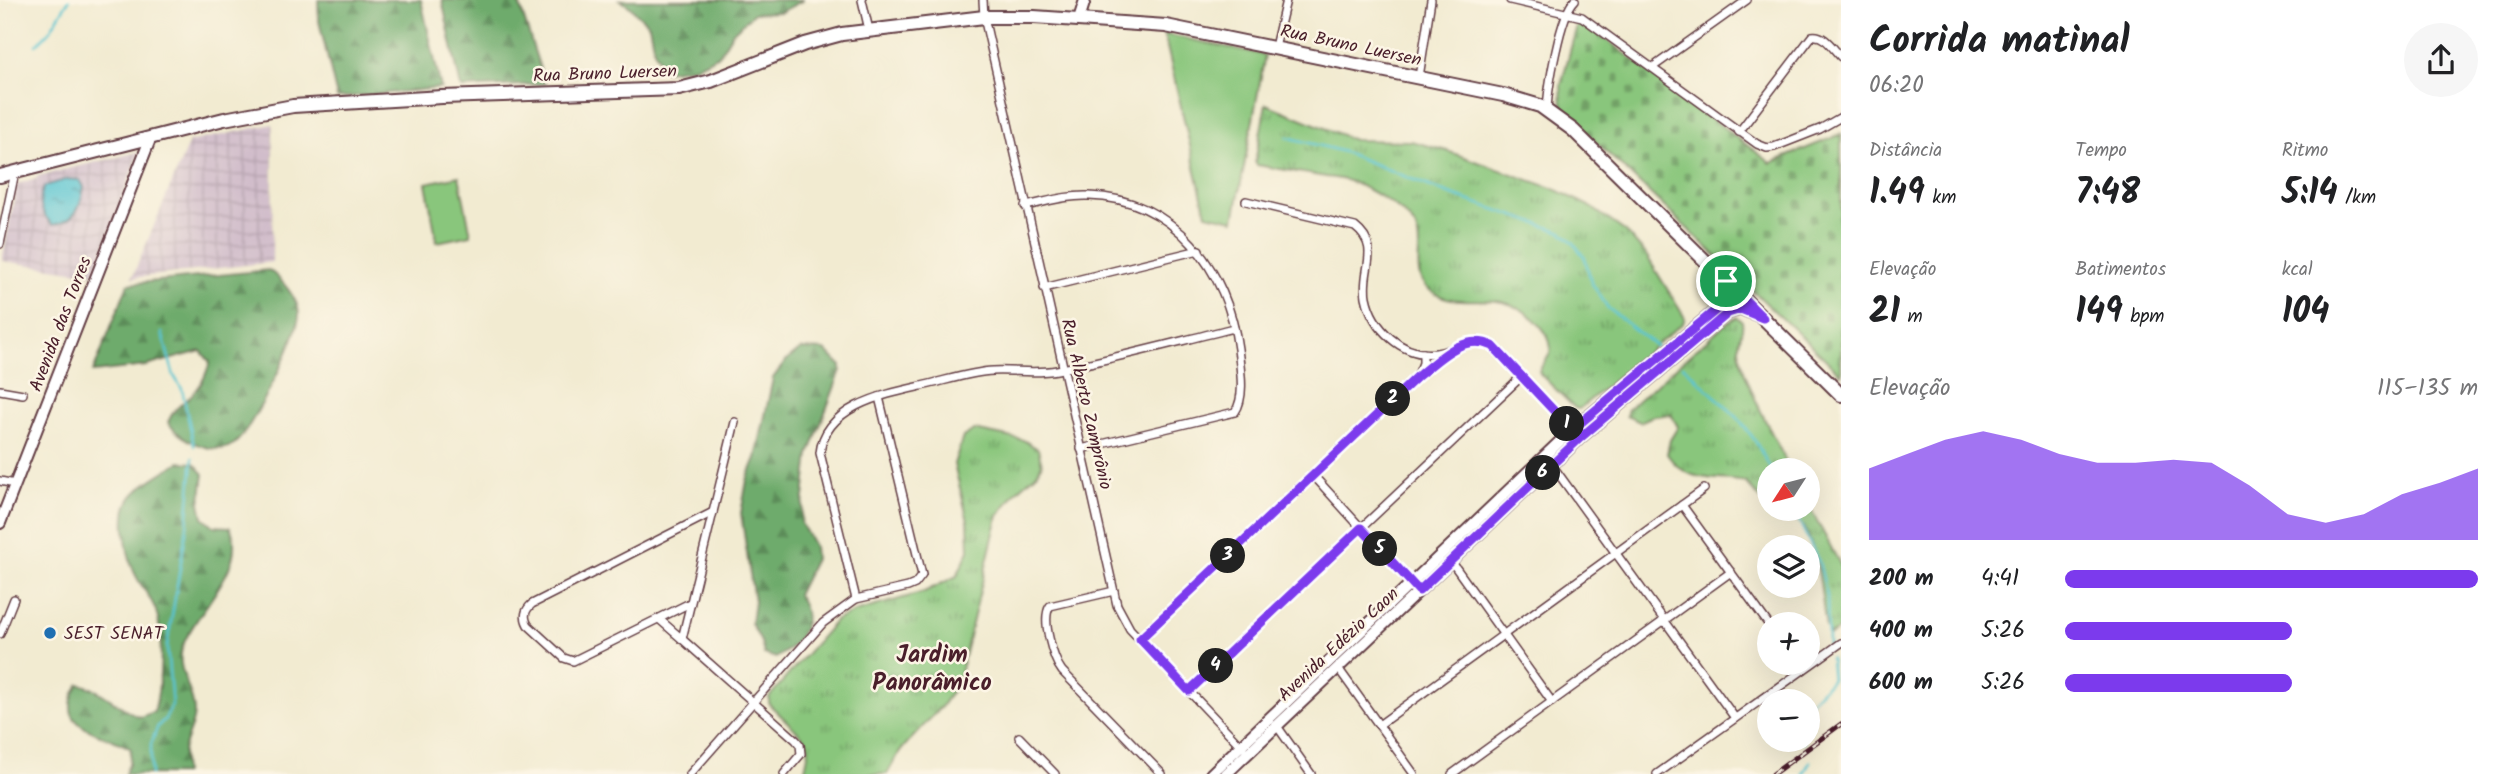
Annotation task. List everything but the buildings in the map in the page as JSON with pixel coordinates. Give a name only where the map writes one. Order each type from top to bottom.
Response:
[{"type":"main road","points":[[1079,19],[1085,0]]},
{"type":"main road","name":"Rua Bruno Luersen","points":[[0,176],[258,111],[320,103],[679,89],[711,81],[806,44],[869,30],[984,17],[1079,19],[1166,26],[1516,98],[1547,110],[1573,130],[1841,395]]},
{"type":"main road","name":"Avenida das Torres","points":[[0,523],[152,137]]},
{"type":"main road","points":[[1723,304],[1727,297],[1726,281]]},
{"type":"main road","name":"Avenida Edézio Caon","points":[[1226,774],[1244,750],[1576,434],[1723,304],[1741,297]]},
{"type":"main road","name":"Avenida Edézio Caon","points":[[1210,774],[1277,726],[1338,668],[1415,587],[1451,561],[1552,465],[1576,434],[1728,313],[1741,309],[1763,318]]},
{"type":"street","points":[[862,0],[869,30]]},
{"type":"street","name":"Rua Alberto Zamprônio","points":[[983,0],[984,17],[1025,206],[1117,605],[1125,622],[1244,750]]},
{"type":"street","points":[[1275,47],[1286,0]]},
{"type":"street","points":[[1419,77],[1430,0]]},
{"type":"street","points":[[1510,0],[1582,16],[1757,145],[1767,148],[1786,143],[1841,117]]},
{"type":"street","points":[[1547,110],[1549,85],[1567,13],[1575,0]]},
{"type":"street","points":[[1653,67],[1747,0]]},
{"type":"street","points":[[1739,132],[1807,40],[1817,35],[1841,57]]},
{"type":"street","points":[[0,244],[15,172]]},
{"type":"street","points":[[1025,206],[1087,195],[1110,197],[1129,202],[1165,219],[1184,233],[1199,250],[1218,280],[1234,328],[1240,382],[1240,401],[1236,412],[1081,449]]},
{"type":"street","points":[[1246,201],[1347,224],[1362,233],[1369,246],[1365,286],[1373,317],[1388,337],[1423,353],[1438,353],[1471,342],[1486,343],[1500,352],[1576,434]]},
{"type":"street","points":[[1044,288],[1199,250]]},
{"type":"street","points":[[856,599],[821,463],[821,445],[824,436],[835,422],[861,403],[984,372],[1063,368],[1234,328]]},
{"type":"street","points":[[1140,639],[1418,376],[1449,350]]},
{"type":"street","points":[[1418,376],[1423,363],[1423,353]]},
{"type":"street","points":[[1189,691],[1522,376]]},
{"type":"street","points":[[0,390],[23,394]]},
{"type":"street","points":[[690,774],[823,623],[856,599],[908,587],[920,580],[922,570],[879,397]]},
{"type":"street","points":[[682,639],[735,422]]},
{"type":"street","points":[[1552,465],[1735,718]]},
{"type":"street","points":[[1313,475],[1415,587]]},
{"type":"street","points":[[0,481],[15,484]]},
{"type":"street","points":[[1379,725],[1704,489]]},
{"type":"street","points":[[1682,505],[1760,612]]},
{"type":"street","points":[[691,603],[570,661],[528,625],[525,614],[532,604],[713,512]]},
{"type":"street","points":[[1451,561],[1552,702]]},
{"type":"street","points":[[1452,774],[1731,572]]},
{"type":"street","points":[[1114,591],[1050,606],[1046,615],[1055,657],[1062,671],[1162,774]]},
{"type":"street","points":[[0,634],[14,598]]},
{"type":"street","points":[[659,619],[800,745],[801,754],[785,774]]},
{"type":"street","points":[[1820,655],[1841,643]]},
{"type":"street","points":[[1338,668],[1414,774]]},
{"type":"street","points":[[1657,774],[1789,675]]},
{"type":"street","points":[[1277,726],[1311,774]]},
{"type":"street","points":[[1019,737],[1055,774]]},
{"type":"shaded area","points":[[273,124],[272,262],[132,278],[189,142]]},
{"type":"shaded area","points":[[139,152],[94,274],[2,261],[17,184],[38,176]]},
{"type":"green space","points":[[318,0],[421,0],[441,88],[337,98],[319,21]]},
{"type":"green space","points":[[442,0],[518,0],[545,84],[461,88]]},
{"type":"green space","points":[[620,0],[803,0],[781,12],[754,13],[733,32],[719,55],[695,67],[664,71],[654,50],[649,25]]},
{"type":"green space","points":[[1583,22],[1771,163],[1841,134],[1841,374],[1562,110],[1561,85],[1577,25]]},
{"type":"green space","points":[[1164,34],[1265,55],[1234,220],[1206,214]]},
{"type":"green space","points":[[1266,104],[1354,140],[1411,141],[1447,151],[1557,190],[1591,207],[1626,232],[1645,253],[1685,318],[1683,323],[1579,409],[1575,408],[1539,371],[1551,348],[1547,334],[1535,320],[1508,303],[1456,300],[1443,297],[1424,285],[1419,271],[1417,232],[1398,209],[1359,185],[1347,181],[1257,165],[1255,162]]},
{"type":"green space","points":[[459,176],[471,235],[437,242],[426,183]]},
{"type":"green space","points":[[269,270],[283,283],[296,302],[299,314],[297,325],[262,403],[234,444],[217,449],[198,445],[180,435],[168,422],[204,379],[210,362],[201,351],[146,366],[93,372],[128,284]]},
{"type":"green space","points":[[1737,317],[1742,321],[1739,341],[1741,360],[1760,410],[1784,458],[1757,458],[1757,495],[1745,482],[1692,475],[1675,464],[1667,454],[1670,440],[1678,427],[1671,414],[1653,416],[1640,422],[1626,416],[1628,409],[1725,324]]},
{"type":"green space","points":[[801,349],[825,350],[841,366],[841,370],[809,455],[801,523],[814,546],[815,559],[797,595],[805,613],[803,631],[792,646],[776,658],[764,654],[751,623],[754,601],[741,513],[773,378],[786,361]]},
{"type":"green space","points":[[974,430],[1023,440],[1038,449],[1042,464],[998,516],[958,682],[941,707],[900,751],[887,774],[804,774],[809,750],[806,740],[769,704],[769,697],[836,620],[924,592],[957,576],[969,550],[968,521],[954,464],[963,437]]},
{"type":"green space","points":[[179,462],[194,463],[204,474],[200,503],[203,517],[214,526],[230,527],[234,542],[233,557],[181,652],[182,668],[194,710],[183,752],[184,774],[125,774],[131,749],[84,727],[71,711],[72,699],[79,684],[95,690],[140,717],[154,712],[161,662],[160,634],[154,606],[138,580],[131,562],[125,535],[125,516],[129,501],[138,490]]},
{"type":"green space","points":[[1799,522],[1818,522],[1841,566],[1841,628],[1830,635],[1820,587],[1820,535],[1808,535]]},
{"type":"water","points":[[68,179],[80,180],[84,187],[81,202],[72,217],[53,225],[41,207],[42,191],[45,186]]},
{"type":"waterway","points":[[36,45],[49,32],[69,0]]},
{"type":"waterway","points":[[1287,137],[1344,152],[1449,194],[1562,232],[1585,258],[1591,282],[1608,308],[1658,348]]},
{"type":"waterway","points":[[162,333],[174,376],[182,389],[194,446]]},
{"type":"waterway","points":[[1683,366],[1738,418],[1765,458]]},
{"type":"waterway","points":[[151,774],[151,744],[158,726],[172,705],[167,646],[187,526],[193,458]]},
{"type":"waterway","points":[[1799,522],[1819,562],[1827,595],[1828,645]]},
{"type":"waterway","points":[[1820,692],[1832,679],[1830,658]]},
{"type":"waterway","points":[[1803,774],[1810,762]]},
{"type":"railway","points":[[1773,774],[1841,724]]},
{"type":"place","name":"SEST SENAT","points":[[50,633]]},
{"type":"district","name":"Jardim Panorâmico","points":[[932,668]]},
{"type":"route","points":[[1726,281],[1763,318],[1741,309],[1728,313],[1580,438],[1419,591],[1361,528],[1189,691],[1140,639],[1418,376],[1449,350],[1479,341],[1493,346],[1572,430],[1723,304],[1727,297],[1726,281]]}]
